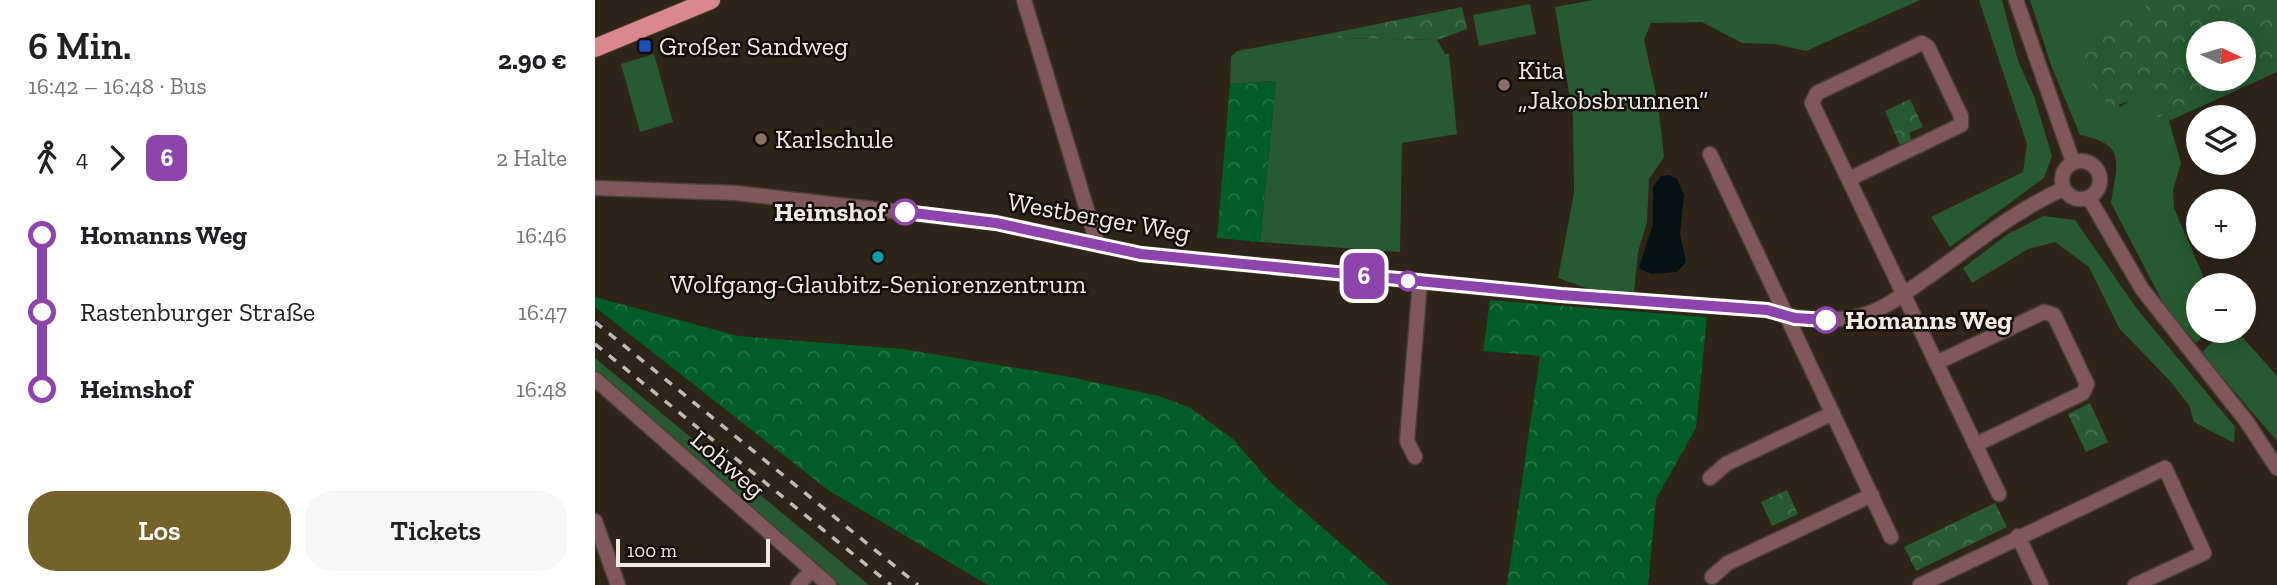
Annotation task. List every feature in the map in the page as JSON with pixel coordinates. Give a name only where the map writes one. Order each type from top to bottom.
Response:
[{"type":"main road","points":[[596,42],[711,0]]},
{"type":"street","points":[[1024,0],[1097,243]]},
{"type":"street","points":[[2016,0],[2073,162]]},
{"type":"street","points":[[1849,179],[1961,125],[1961,116],[1928,47],[1922,43],[1813,97],[1812,103],[1999,494]]},
{"type":"street","points":[[1710,154],[1891,537]]},
{"type":"street","points":[[2073,162],[2091,163],[2099,172],[2100,184],[2089,198],[2074,199],[2063,188],[2063,173],[2073,162]]},
{"type":"street","name":"Westberger Weg","points":[[595,188],[660,188],[750,194],[996,223],[1141,254],[1420,282],[1754,309],[1826,320],[1858,316],[1881,308],[2029,205],[2063,188]]},
{"type":"street","points":[[2089,198],[2142,289],[2247,422],[2277,468]]},
{"type":"street","points":[[1415,457],[1407,441],[1420,282]]},
{"type":"street","points":[[1936,363],[2045,312],[2054,315],[2087,384],[2083,393],[1975,445]]},
{"type":"street","name":"Lohweg","points":[[595,379],[829,585]]},
{"type":"street","points":[[1710,478],[1726,464],[1833,413]]},
{"type":"street","points":[[1920,585],[2165,468],[2204,553],[2135,585]]},
{"type":"street","points":[[1712,577],[1728,563],[1872,495]]},
{"type":"street","points":[[595,521],[618,585]]},
{"type":"street","points":[[2018,536],[2041,585]]},
{"type":"street","points":[[798,585],[812,570]]},
{"type":"green space","points":[[1593,0],[1920,0],[1806,51],[1775,44],[1742,43],[1702,22],[1651,23],[1644,40],[1658,103],[1664,157],[1649,179],[1647,222],[1638,252],[1634,293],[1589,289],[1558,278],[1574,193],[1573,117],[1555,7]]},
{"type":"green space","points":[[1979,0],[2002,0],[2018,61],[2034,96],[2052,156],[2044,178],[1950,247],[1931,217],[2023,172],[2027,144]]},
{"type":"green space","points":[[2030,0],[2156,0],[2079,47],[2120,107],[2137,96],[2148,95],[2157,118],[2213,91],[2235,91],[2204,105],[2186,105],[2186,113],[2169,121],[2181,163],[2173,190],[2174,208],[2186,236],[2186,259],[2196,259],[2202,273],[2186,273],[2186,332],[2169,314],[2111,203],[2116,168],[2113,151],[2096,139],[2080,135],[2051,65]]},
{"type":"green space","points":[[2156,0],[2277,0],[2277,60],[2256,71],[2256,21],[2186,21],[2186,91],[2214,91],[2157,118],[2147,95],[2119,105],[2108,105],[2093,85],[2079,46]]},
{"type":"green space","points":[[1530,4],[1536,34],[1479,46],[1473,15]]},
{"type":"green space","points":[[1462,7],[1467,29],[1437,40],[1338,38],[1333,33]]},
{"type":"green space","points":[[1333,33],[1338,38],[1437,40],[1445,54],[1449,54],[1457,134],[1402,143],[1400,252],[1260,242],[1276,81],[1230,84],[1231,57],[1237,51]]},
{"type":"green space","points":[[654,54],[673,122],[640,132],[621,64]]},
{"type":"green space","points":[[2277,60],[2277,72],[2256,82],[2256,70]]},
{"type":"green space","points":[[1276,81],[1260,242],[1217,238],[1230,84]]},
{"type":"green space","points":[[1910,99],[1923,127],[1909,133],[1912,142],[1901,147],[1885,111]]},
{"type":"green space","points":[[2043,216],[2075,220],[2137,309],[2235,427],[2234,443],[2194,422],[2189,405],[2170,381],[2119,328],[2089,267],[2055,242],[2028,249],[1972,283],[1963,268],[2008,234]]},
{"type":"green space","points":[[595,297],[738,336],[903,349],[1065,376],[1159,396],[1189,407],[1233,439],[1271,483],[1389,585],[988,585],[828,490],[595,307]]},
{"type":"green space","points":[[1490,300],[1707,317],[1696,428],[1656,499],[1648,585],[1507,585],[1540,356],[1483,351]]},
{"type":"green space","points":[[2211,343],[2248,343],[2277,376],[2277,441],[2201,353]]},
{"type":"green space","points":[[595,358],[869,585],[839,585],[595,372]]},
{"type":"green space","points":[[2090,403],[2108,442],[2086,452],[2068,414]]},
{"type":"green space","points":[[1787,490],[1798,514],[1772,526],[1761,502]]},
{"type":"green space","points":[[1995,503],[2007,527],[1916,571],[1904,547]]},
{"type":"shaded area","points":[[1669,175],[1677,179],[1684,195],[1680,234],[1686,262],[1677,272],[1651,274],[1639,268],[1653,224],[1653,187],[1661,176]]},
{"type":"railway","points":[[595,322],[918,585]]},
{"type":"railway","points":[[595,344],[891,585]]},
{"type":"bus line","name":"6","points":[[905,212],[996,223],[1141,254],[1561,295],[1767,310],[1795,318],[1826,320]]},
{"type":"place","name":"Großer Sandweg","points":[[645,46]]},
{"type":"place","name":"Kita „Jakobsbrunnen“","points":[[1504,85]]},
{"type":"place","name":"Karlschule","points":[[761,139]]},
{"type":"place","name":"Heimshof","points":[[905,212]]},
{"type":"place","name":"Wolfgang-Glaubitz-Seniorenzentrum","points":[[878,257]]},
{"type":"place","name":"Homanns Weg","points":[[1826,320]]}]
